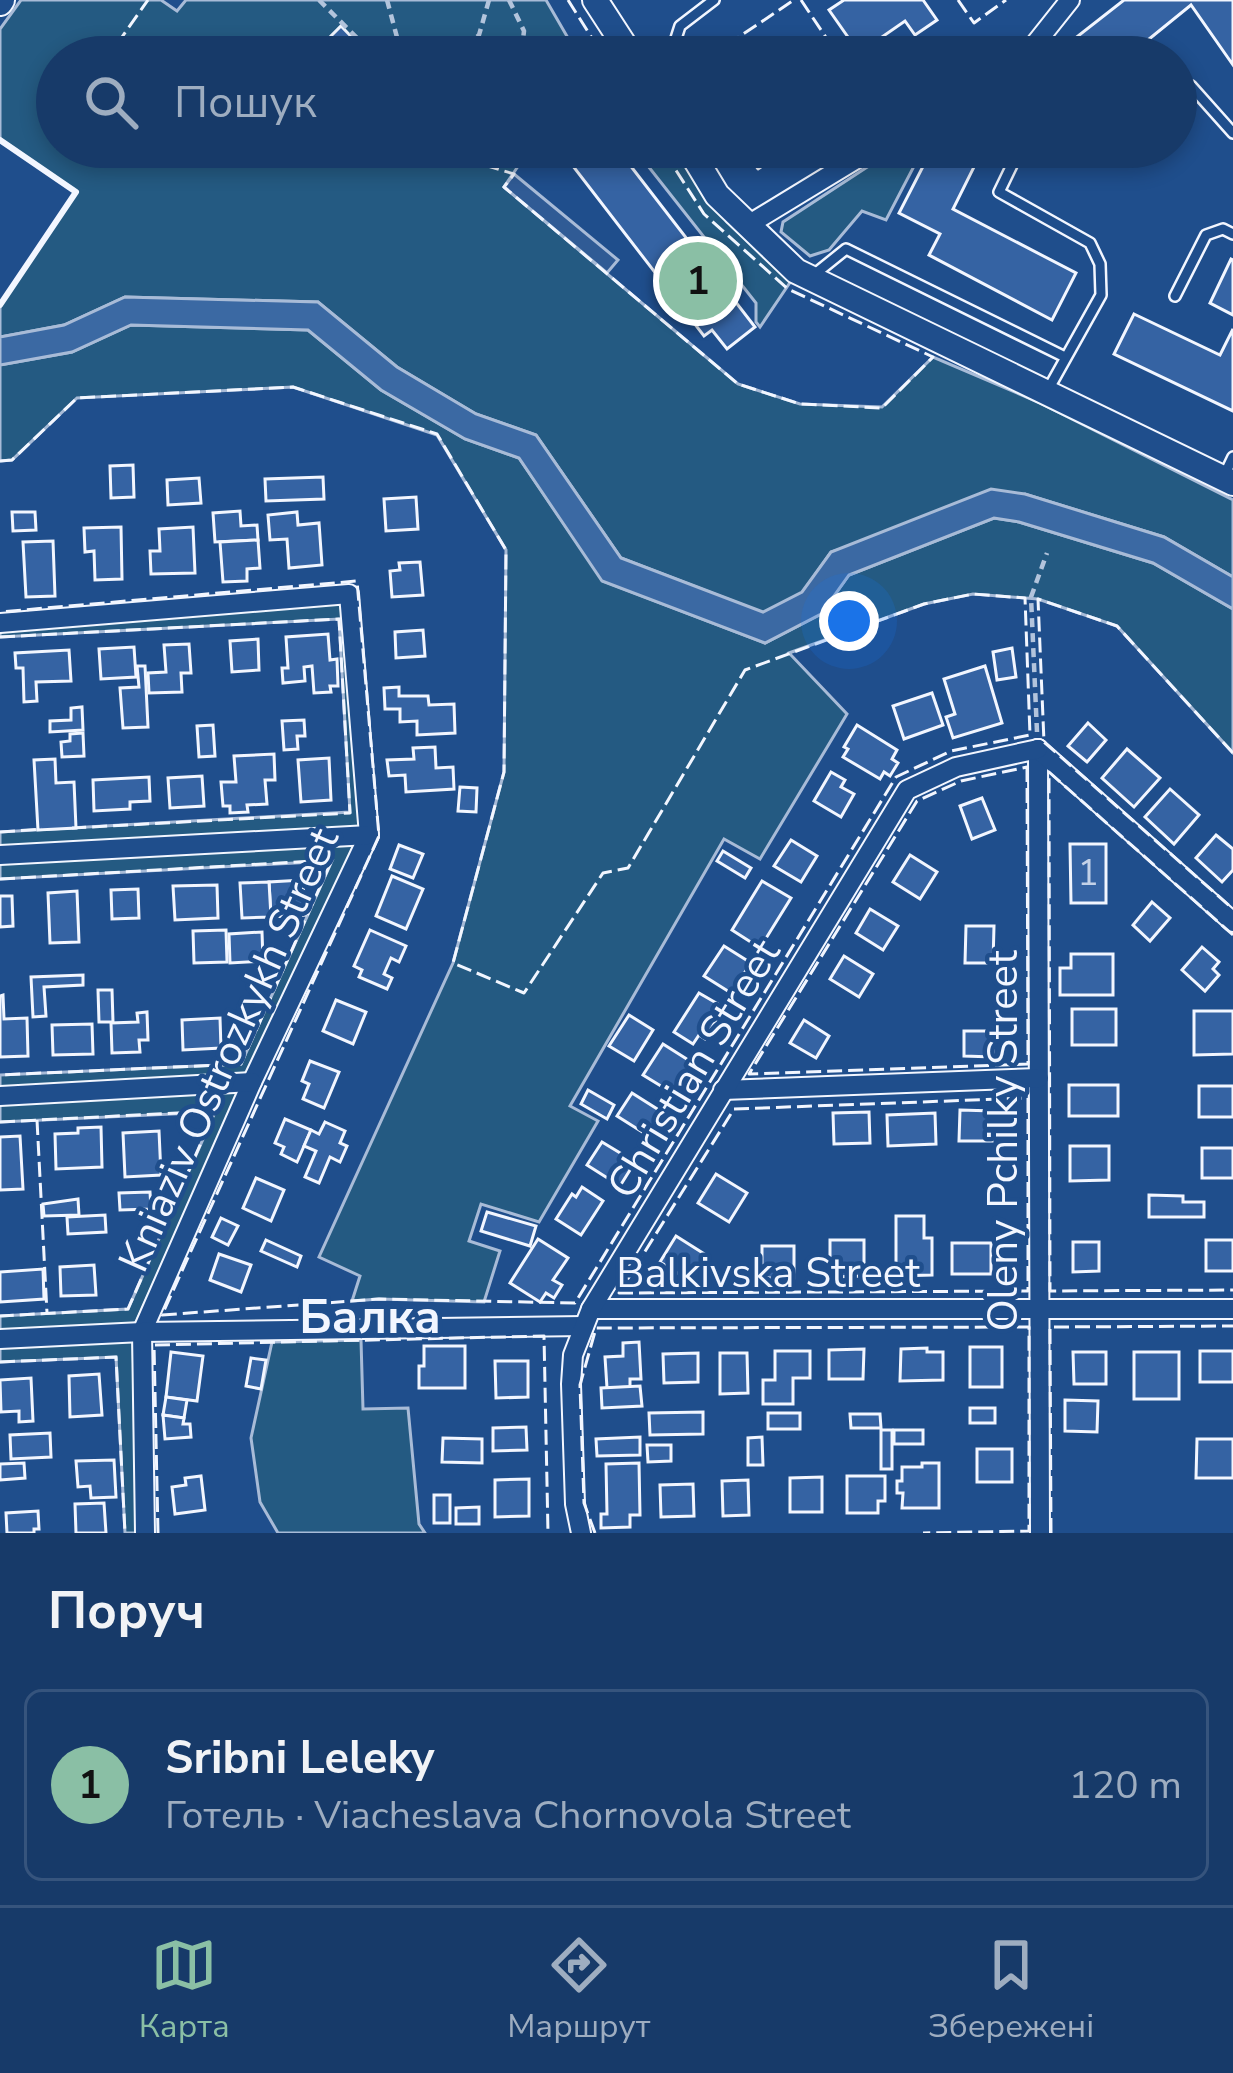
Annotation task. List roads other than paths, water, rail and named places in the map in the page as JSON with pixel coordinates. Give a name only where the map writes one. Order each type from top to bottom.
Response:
[{"type":"street","points":[[595,0],[618,36]]},
{"type":"street","points":[[1048,36],[1070,0]]},
{"type":"street","points":[[701,168],[717,195],[796,271],[1047,393],[1230,473]]},
{"type":"street","points":[[748,225],[842,168]]},
{"type":"street","name":"Kniaziv Ostrozkykh Street","points":[[0,623],[349,594],[369,835],[252,1082],[142,1332],[145,1533]]},
{"type":"street","points":[[1038,749],[1233,922]]},
{"type":"street","name":"Oleny Pchilky Street","points":[[1038,749],[1040,1533]]},
{"type":"street","name":"Christian Street","points":[[581,1533],[575,1504],[571,1384],[573,1355],[587,1317],[907,790],[956,767],[1038,749]]},
{"type":"street","points":[[0,854],[369,835]]},
{"type":"street","points":[[723,1090],[1039,1078]]},
{"type":"street","points":[[0,1096],[252,1082]]},
{"type":"street","name":"Balkivska Street","points":[[0,1339],[587,1317],[1233,1309]]},
{"type":"lane","points":[[677,36],[680,26],[714,0]]},
{"type":"lane","points":[[1197,93],[1233,133]]},
{"type":"lane","points":[[1011,168],[999,192],[1090,243],[1100,264],[1101,295],[1047,393]]},
{"type":"lane","points":[[1175,296],[1206,236],[1223,230],[1233,234]]},
{"type":"lane","points":[[811,278],[846,250],[1065,357]]},
{"type":"place","name":"Sribni Leleky","points":[[698,281]]},
{"type":"district","name":"Балка","points":[[370,1317]]}]
